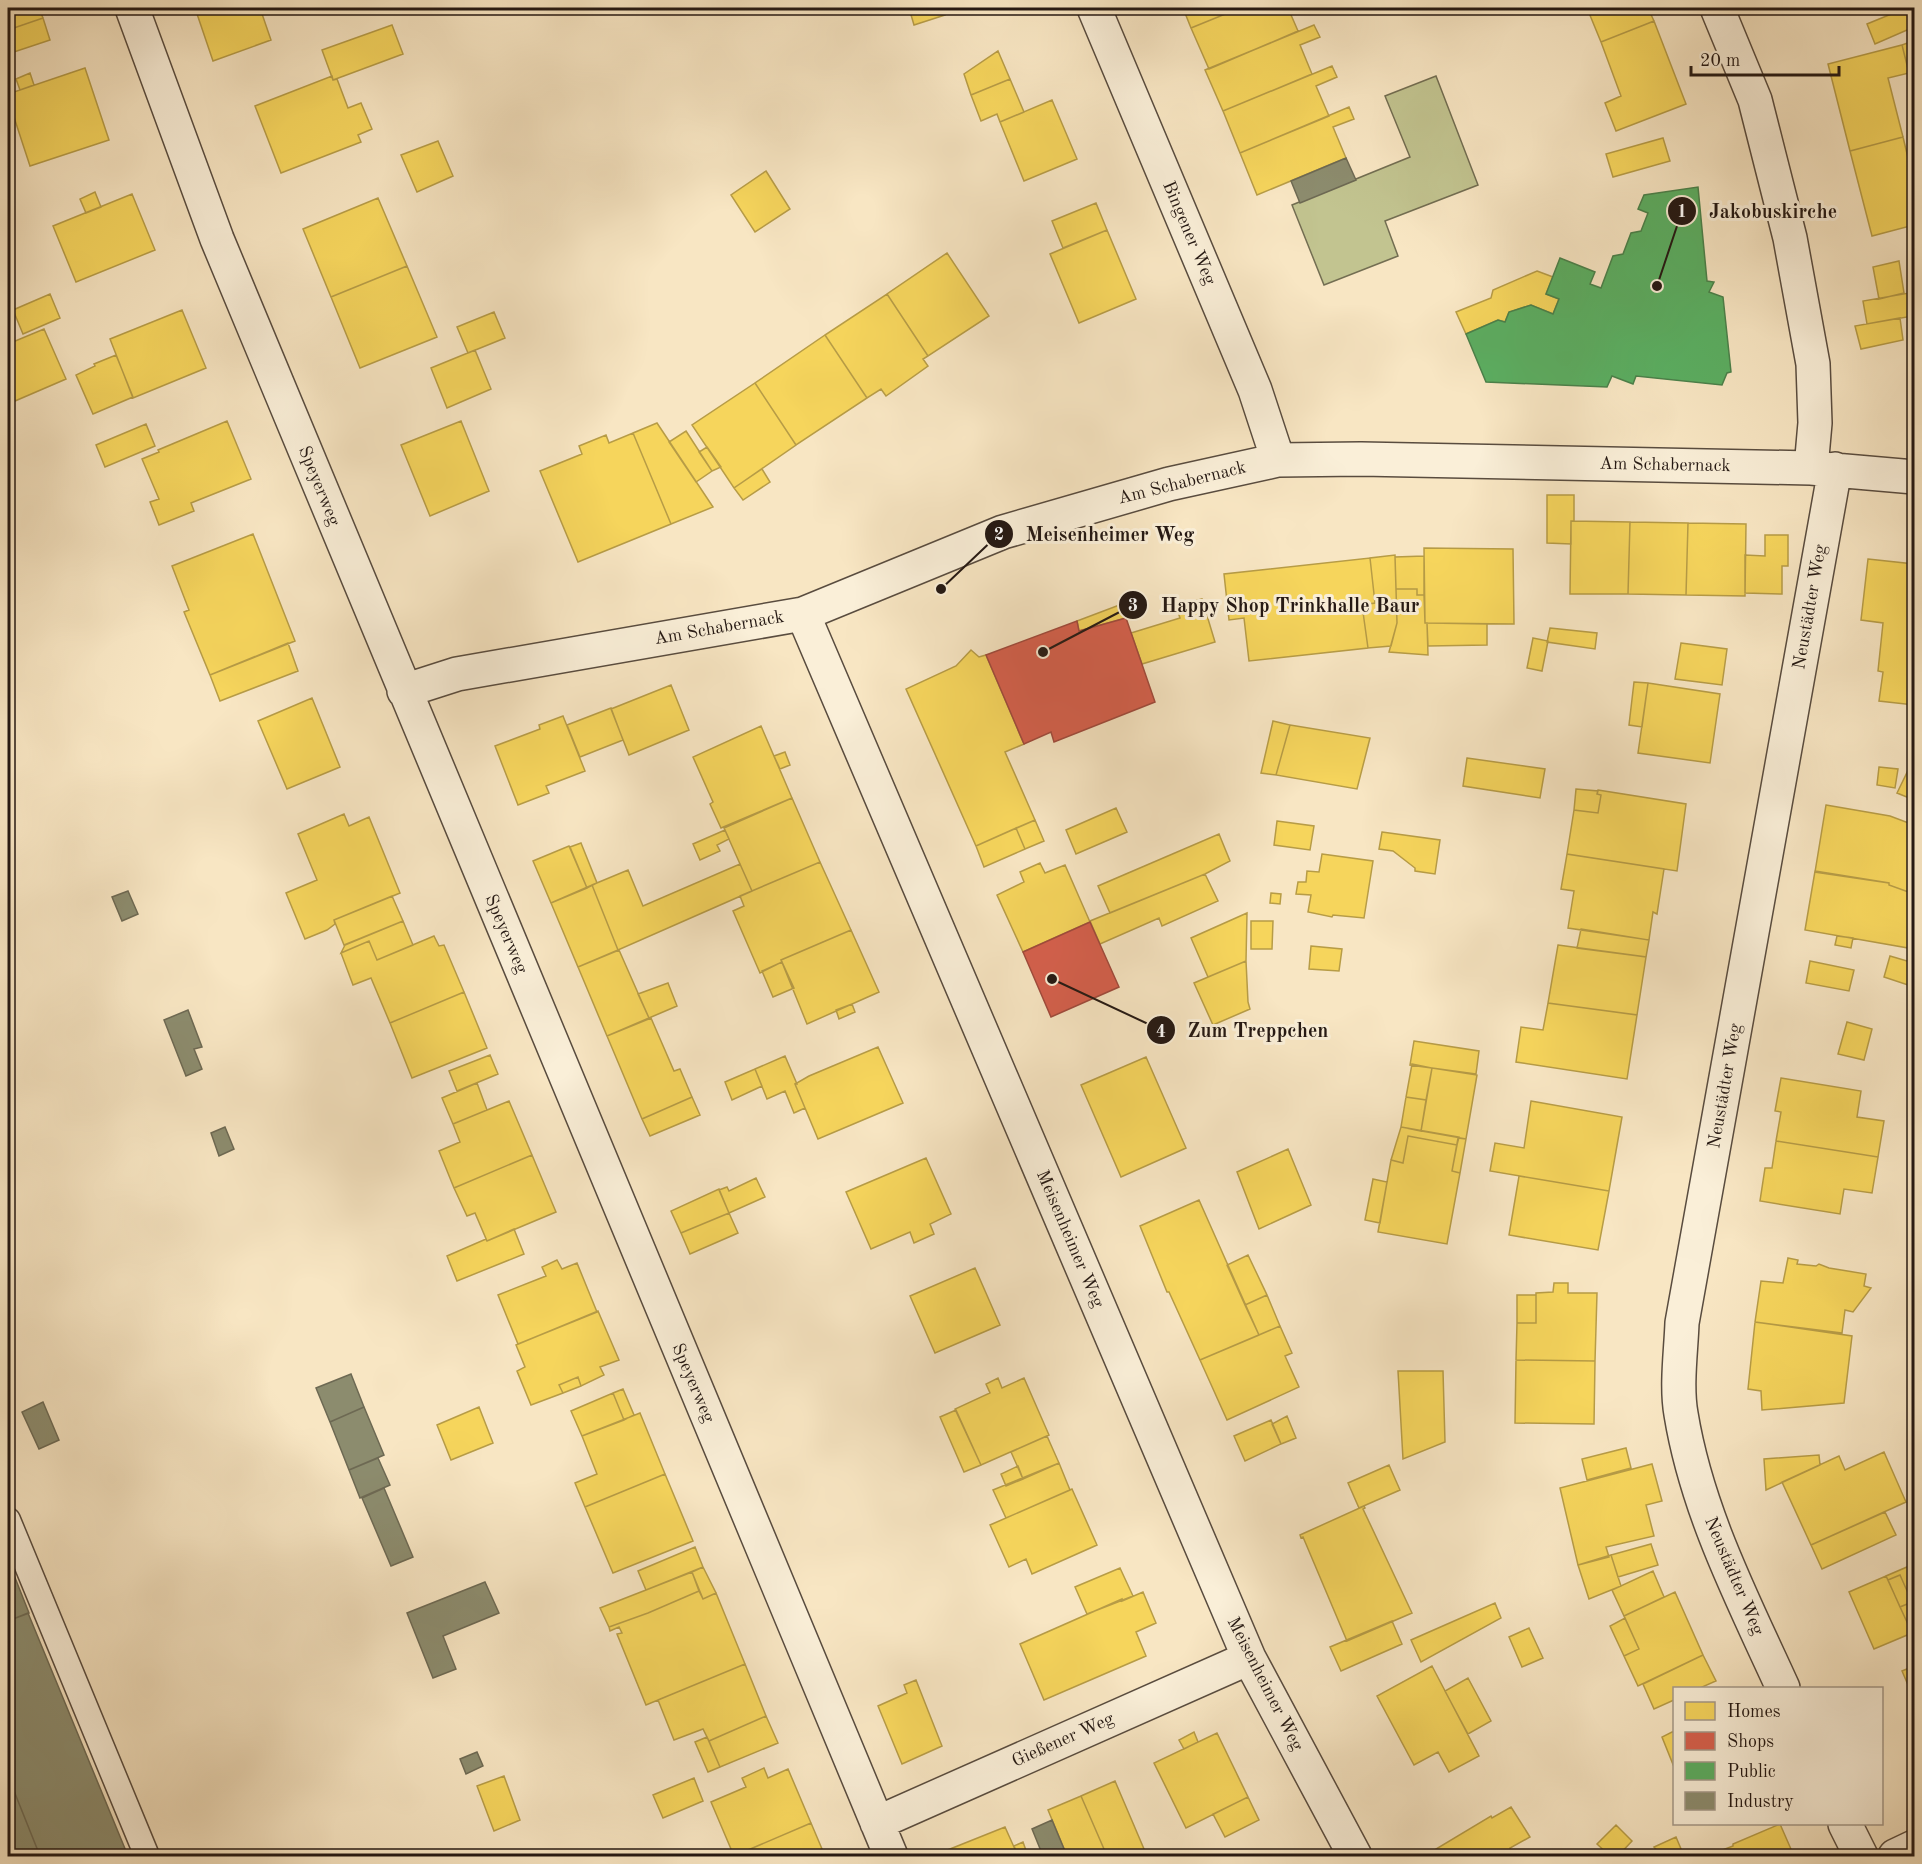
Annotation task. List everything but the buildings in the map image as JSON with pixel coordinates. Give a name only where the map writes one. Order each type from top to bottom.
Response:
[{"type":"street","name":"Speyerweg","points":[[132,8],[217,238],[891,1857]]},
{"type":"street","name":"Bingener Weg","points":[[1094,8],[1251,381],[1278,460]]},
{"type":"street","name":"Neustädter Weg","points":[[1717,8],[1755,100],[1790,238],[1813,364],[1815,423],[1823,468],[1682,1323],[1680,1412],[1692,1464],[1714,1535],[1782,1687]]},
{"type":"street","name":"Am Schabernack","points":[[404,691],[457,674],[803,614],[1004,532],[1169,484],[1278,460],[1823,468],[1914,477]]},
{"type":"street","name":"Meisenheimer Weg","points":[[803,614],[1249,1658],[1355,1857]]},
{"type":"street","name":"Gießener Weg","points":[[877,1823],[1249,1658]]},
{"type":"street","points":[[1845,1825],[1860,1857]]},
{"type":"street","points":[[1895,1857],[1914,1848]]},
{"type":"lane","points":[[8,1520],[147,1857]]},
{"type":"green space","points":[[1436,76],[1478,185],[1385,221],[1398,256],[1324,285],[1292,205],[1410,157],[1385,96]]},
{"type":"place","name":"Jakobuskirche","points":[[1657,286]]},
{"type":"place","name":"Meisenheimer Weg","points":[[941,589]]},
{"type":"place","name":"Happy Shop Trinkhalle Baur","points":[[1043,652]]},
{"type":"place","name":"Zum Treppchen","points":[[1052,979]]}]
